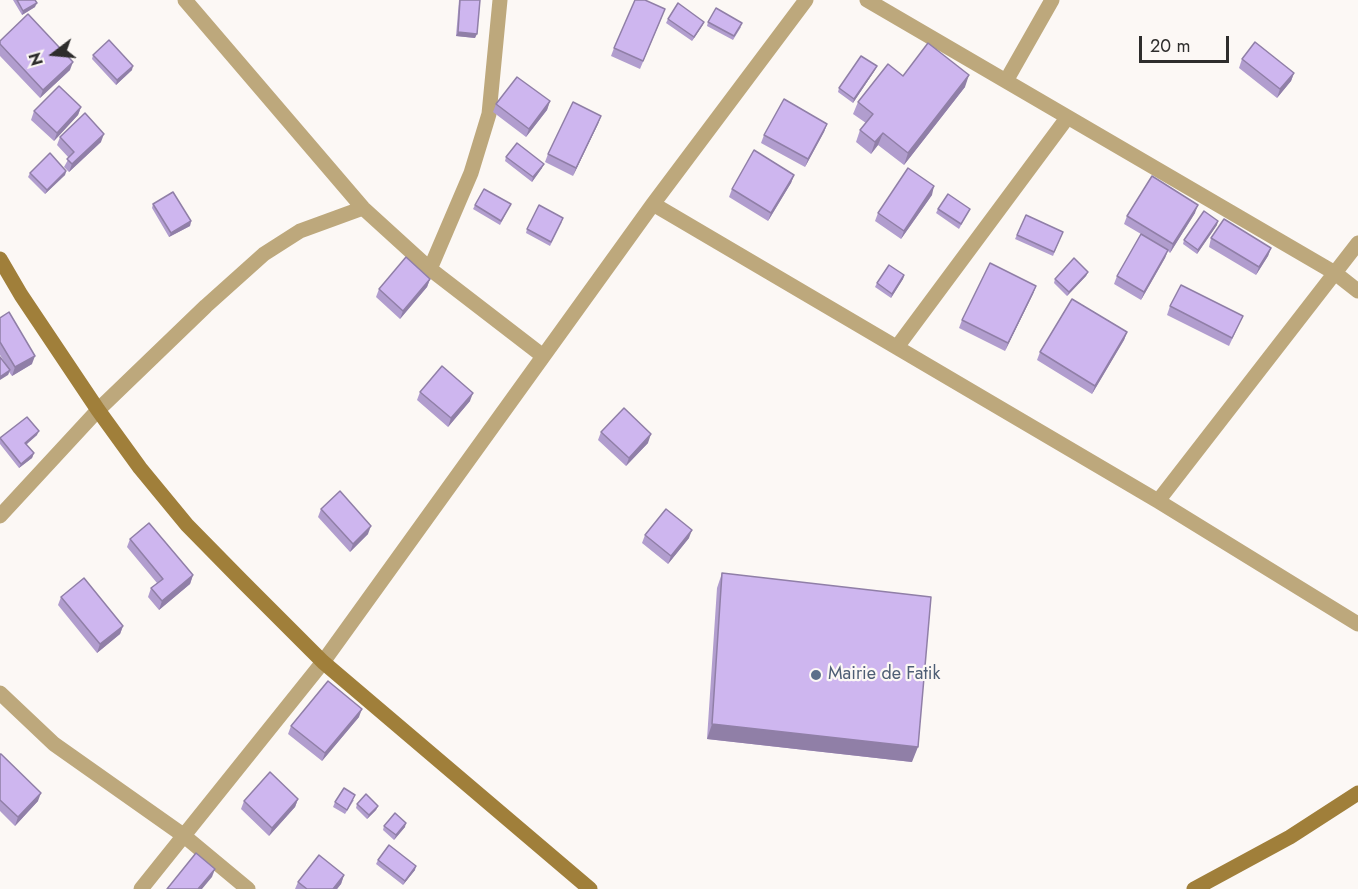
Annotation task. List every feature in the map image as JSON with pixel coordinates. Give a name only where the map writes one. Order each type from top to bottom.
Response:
[{"type":"street","points":[[185,0],[363,208],[430,269],[543,356]]},
{"type":"street","points":[[430,269],[471,173],[489,114],[500,0]]},
{"type":"street","points":[[141,889],[323,662],[653,204],[806,0]]},
{"type":"street","points":[[867,0],[1335,273],[1358,291]]},
{"type":"street","points":[[1006,81],[1052,0]]},
{"type":"street","points":[[897,347],[1068,118]]},
{"type":"street","points":[[653,204],[1158,501],[1358,624]]},
{"type":"street","points":[[0,516],[98,410],[206,306],[264,254],[300,231],[363,208]]},
{"type":"street","points":[[1158,501],[1358,243]]},
{"type":"street","points":[[0,259],[21,295],[98,410],[140,468],[188,525],[323,662],[590,889]]},
{"type":"street","points":[[0,693],[54,744],[183,835],[248,889]]},
{"type":"street","points":[[1194,889],[1290,837],[1358,793]]},
{"type":"building","points":[[17,0],[35,0],[37,3],[23,11]]},
{"type":"building","points":[[460,0],[480,0],[477,34],[458,32]]},
{"type":"building","points":[[635,0],[645,0],[665,9],[643,61],[614,48]]},
{"type":"building","points":[[678,3],[704,22],[694,37],[668,19]]},
{"type":"building","points":[[716,8],[742,23],[734,36],[708,22]]},
{"type":"building","points":[[28,14],[73,62],[43,90],[0,44],[0,41]]},
{"type":"building","points":[[109,40],[133,66],[117,80],[93,55]]},
{"type":"building","points":[[1255,42],[1294,73],[1280,89],[1242,59]]},
{"type":"building","points":[[928,43],[969,75],[908,153],[883,133],[875,142],[860,130],[873,114],[858,102],[888,64],[903,76]]},
{"type":"building","points":[[861,56],[877,66],[854,99],[839,88]]},
{"type":"building","points":[[517,77],[550,101],[529,129],[496,104]]},
{"type":"building","points":[[59,86],[81,107],[57,133],[34,111]]},
{"type":"building","points":[[784,99],[827,124],[808,159],[764,135]]},
{"type":"building","points":[[573,102],[601,116],[576,168],[548,154]]},
{"type":"building","points":[[85,113],[104,134],[72,164],[67,159],[74,152],[60,137]]},
{"type":"building","points":[[517,143],[544,164],[533,177],[506,157]]},
{"type":"building","points":[[754,150],[794,175],[771,213],[732,189]]},
{"type":"building","points":[[50,153],[66,171],[47,190],[30,173]]},
{"type":"building","points":[[908,168],[934,186],[904,231],[878,213]]},
{"type":"building","points":[[1152,176],[1198,205],[1173,244],[1127,216]]},
{"type":"building","points":[[484,189],[511,204],[501,221],[475,205]]},
{"type":"building","points":[[173,192],[191,221],[171,233],[153,204]]},
{"type":"building","points":[[948,194],[970,209],[961,224],[938,209]]},
{"type":"building","points":[[539,205],[563,218],[551,242],[527,229]]},
{"type":"building","points":[[1204,211],[1218,221],[1198,250],[1184,240]]},
{"type":"building","points":[[1026,215],[1063,232],[1054,252],[1017,235]]},
{"type":"building","points":[[1224,219],[1271,248],[1259,267],[1211,238]]},
{"type":"building","points":[[1141,234],[1168,250],[1144,292],[1117,276]]},
{"type":"building","points":[[406,257],[430,279],[403,311],[379,289]]},
{"type":"building","points":[[1074,258],[1088,272],[1069,292],[1055,279]]},
{"type":"building","points":[[990,263],[1036,286],[1008,343],[962,320]]},
{"type":"building","points":[[889,265],[904,275],[892,294],[877,283]]},
{"type":"building","points":[[1181,285],[1243,316],[1232,338],[1170,306]]},
{"type":"building","points":[[1072,299],[1127,332],[1095,386],[1040,352]]},
{"type":"building","points":[[9,312],[35,356],[15,367],[0,342],[0,318]]},
{"type":"building","points":[[0,357],[10,370],[0,377]]},
{"type":"building","points":[[442,366],[473,393],[451,418],[420,392]]},
{"type":"building","points":[[624,408],[651,434],[629,458],[601,432]]},
{"type":"building","points":[[27,417],[39,431],[25,443],[34,453],[21,464],[0,438]]},
{"type":"building","points":[[340,491],[371,526],[353,544],[321,509]]},
{"type":"building","points":[[666,509],[692,530],[671,556],[645,535]]},
{"type":"building","points":[[149,523],[193,575],[162,601],[151,588],[163,579],[130,539]]},
{"type":"building","name":"Mairie de Fatik","points":[[722,573],[931,597],[918,747],[712,724]]},
{"type":"building","points":[[84,578],[123,626],[100,644],[61,597]]},
{"type":"building","points":[[328,681],[362,709],[325,753],[291,726]]},
{"type":"building","points":[[0,754],[41,793],[18,817],[0,800]]},
{"type":"building","points":[[270,772],[298,799],[272,828],[244,801]]},
{"type":"building","points":[[344,788],[355,795],[347,810],[335,802]]},
{"type":"building","points":[[366,794],[378,806],[369,815],[357,804]]},
{"type":"building","points":[[395,813],[406,823],[396,835],[384,826]]},
{"type":"building","points":[[389,845],[416,866],[405,881],[378,860]]},
{"type":"building","points":[[196,853],[215,869],[198,889],[167,889]]},
{"type":"building","points":[[319,855],[344,875],[333,889],[307,889],[298,882]]},
{"type":"place","name":"Mairie de Fatik","points":[[816,675]]}]
